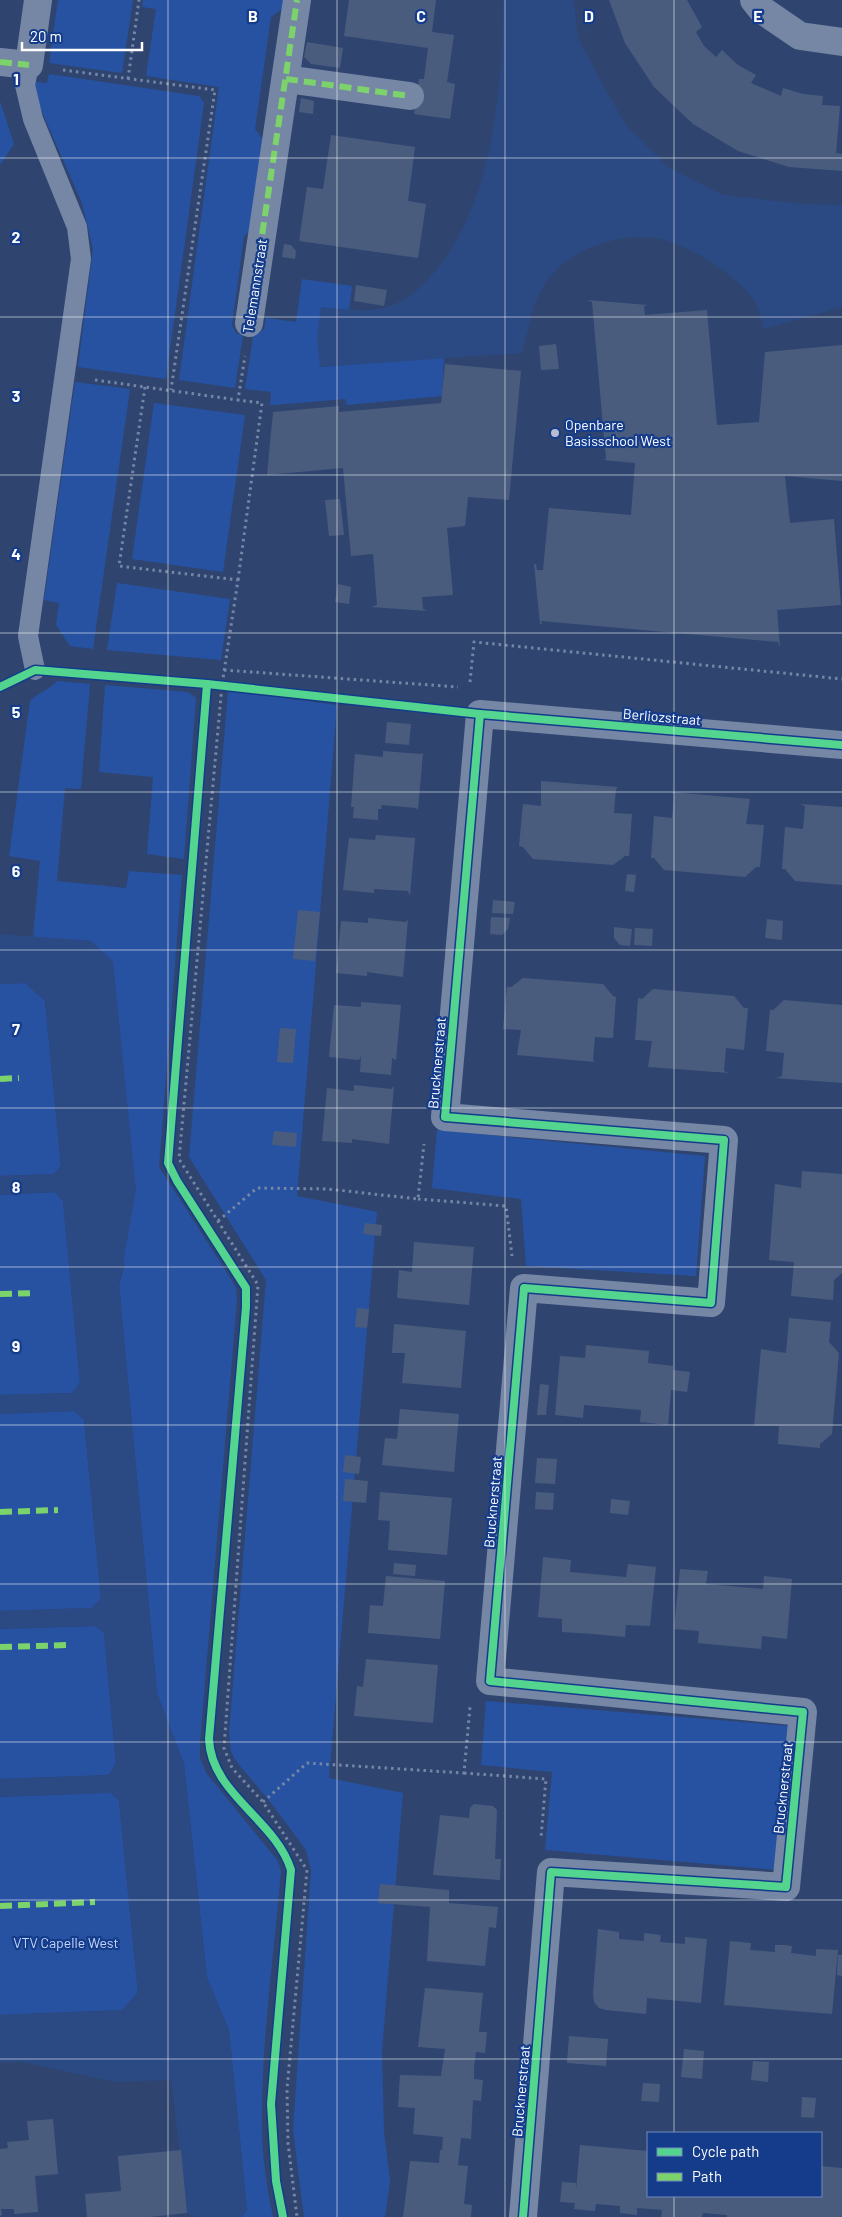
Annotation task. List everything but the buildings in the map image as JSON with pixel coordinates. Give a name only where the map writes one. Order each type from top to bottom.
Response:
[{"type":"street","points":[[0,62],[29,65],[38,0]]},
{"type":"street","name":"Telemannstraat","points":[[249,324],[297,0]]},
{"type":"street","points":[[754,0],[762,10],[800,36],[842,42]]},
{"type":"street","points":[[286,79],[410,96]]},
{"type":"street","name":"Berliozstraat","points":[[473,713],[842,746]]},
{"type":"street","name":"Brucknerstraat","points":[[473,713],[445,1117],[724,1140],[711,1303],[524,1288],[490,1681],[803,1712],[786,1887],[551,1872],[523,2217]]},
{"type":"lane","points":[[29,65],[25,85],[33,119],[77,226],[81,259],[28,636],[35,670]]},
{"type":"path","points":[[128,78],[139,0]]},
{"type":"path","points":[[29,65],[215,90],[171,390]]},
{"type":"path","points":[[64,376],[262,403],[224,670],[218,685],[179,1159],[258,1285],[224,1748],[232,1768],[263,1802],[308,1870],[287,2089],[288,2143],[297,2217]]},
{"type":"path","points":[[145,387],[119,566],[238,580]]},
{"type":"path","points":[[473,713],[469,688],[474,642],[842,679]]},
{"type":"path","points":[[224,670],[469,688]]},
{"type":"path","points":[[218,685],[232,686]]},
{"type":"path","points":[[418,1199],[424,1139]]},
{"type":"path","points":[[218,1221],[257,1188],[328,1189],[506,1206],[512,1262]]},
{"type":"path","points":[[263,1802],[307,1763],[464,1773],[470,1704]]},
{"type":"green space","points":[[58,0],[133,0],[122,73],[49,63]]},
{"type":"green space","points":[[143,0],[286,0],[286,6],[271,17],[255,129],[266,144],[254,228],[244,236],[232,325],[236,333],[243,335],[235,388],[179,380],[219,87],[146,76],[156,9],[142,7]]},
{"type":"green space","points":[[49,74],[199,96],[204,103],[166,379],[78,367],[93,249],[82,203],[35,96],[35,82],[47,83]]},
{"type":"green space","points":[[0,101],[14,144],[0,165]]},
{"type":"green space","points":[[302,279],[352,286],[349,310],[321,308],[320,367],[444,357],[442,396],[347,405],[345,399],[270,405],[271,392],[245,389],[253,337],[264,329],[266,318],[296,322]]},
{"type":"green space","points":[[75,382],[130,389],[93,649],[70,646],[56,625],[59,603],[44,600]]},
{"type":"green space","points":[[154,403],[245,415],[223,572],[132,559]]},
{"type":"green space","points":[[117,583],[230,599],[221,660],[107,650]]},
{"type":"green space","points":[[57,681],[90,684],[81,789],[65,788],[57,881],[126,888],[129,871],[182,875],[159,1167],[236,1288],[237,1300],[200,1758],[207,1774],[278,1861],[281,1871],[262,2094],[263,2149],[273,2217],[242,2217],[247,2210],[229,2030],[207,1978],[184,1764],[157,1693],[119,1285],[124,1266],[91,941],[33,937],[40,861],[9,856],[30,701]]},
{"type":"green space","points":[[105,685],[188,692],[196,698],[184,859],[147,854],[153,777],[99,772]]},
{"type":"green space","points":[[228,691],[337,705],[297,1196],[377,1212],[329,1778],[403,1793],[382,2051],[384,2131],[390,2181],[385,2217],[304,2217],[293,2130],[311,1870],[306,1850],[271,1803],[236,1761],[231,1751],[229,1732],[266,1280],[189,1157]]},
{"type":"green space","points":[[25,983],[45,1001],[61,1166],[54,1174],[0,1176],[0,984]]},
{"type":"green space","points":[[437,1130],[705,1156],[696,1276],[526,1266],[521,1199],[432,1188]]},
{"type":"green space","points":[[55,1192],[63,1201],[80,1383],[72,1393],[0,1395],[0,1195]]},
{"type":"green space","points":[[74,1411],[84,1419],[101,1599],[92,1608],[0,1611],[0,1414]]},
{"type":"green space","points":[[95,1626],[104,1633],[116,1764],[109,1775],[0,1779],[0,1629]]},
{"type":"green space","points":[[486,1701],[790,1726],[778,1870],[545,1850],[552,1772],[481,1765]]},
{"type":"green space","name":"VTV Capelle West","points":[[111,1792],[119,1801],[138,1993],[122,2010],[0,2015],[0,1797]]},
{"type":"shaded area","points":[[503,0],[574,0],[578,38],[603,85],[626,125],[668,167],[723,195],[803,204],[842,205],[842,307],[763,329],[759,310],[754,300],[746,290],[723,270],[695,253],[667,241],[655,238],[626,238],[597,245],[583,251],[570,259],[549,278],[535,304],[522,353],[320,367],[317,337],[321,307],[367,310],[385,308],[401,301],[422,286],[444,260],[458,238],[478,191],[491,141],[501,65]]},
{"type":"shaded area","points":[[0,934],[91,941],[113,961],[136,1190],[119,1285],[157,1693],[184,1764],[207,1978],[229,2030],[247,2210],[242,2217],[195,2217],[187,2213],[171,2080],[114,2082],[22,2062],[0,2063],[0,2015],[122,2010],[138,1992],[119,1801],[110,1793],[0,1797],[0,1779],[108,1775],[116,1764],[104,1633],[95,1626],[0,1629],[0,1611],[92,1608],[101,1598],[84,1420],[74,1411],[0,1414],[0,1395],[72,1393],[80,1383],[63,1201],[55,1192],[0,1195],[0,1176],[54,1174],[61,1165],[45,1001],[25,983],[0,984]]},
{"type":"marked path","points":[[249,323],[297,0]]},
{"type":"marked path","points":[[0,62],[29,65]]},
{"type":"marked path","points":[[286,79],[410,96]]},
{"type":"marked path","points":[[0,1079],[19,1078]]},
{"type":"marked path","points":[[0,1294],[36,1293]]},
{"type":"marked path","points":[[0,1512],[58,1510]]},
{"type":"marked path","points":[[0,1647],[70,1645]]},
{"type":"marked path","points":[[0,1906],[95,1902]]},
{"type":"cycle path","points":[[0,687],[35,670],[207,684],[480,714],[842,745]]},
{"type":"cycle path","points":[[207,684],[168,1163],[177,1181],[246,1288],[246,1307],[209,1739],[212,1758],[221,1776],[272,1836],[283,1852],[291,1870],[271,2104],[276,2181],[283,2217]]},
{"type":"cycle path","points":[[480,714],[445,1117],[724,1140],[711,1303],[524,1288],[490,1681],[803,1712],[786,1887],[551,1872],[523,2217]]},
{"type":"place","name":"Openbare Basisschool West","points":[[555,433]]}]
